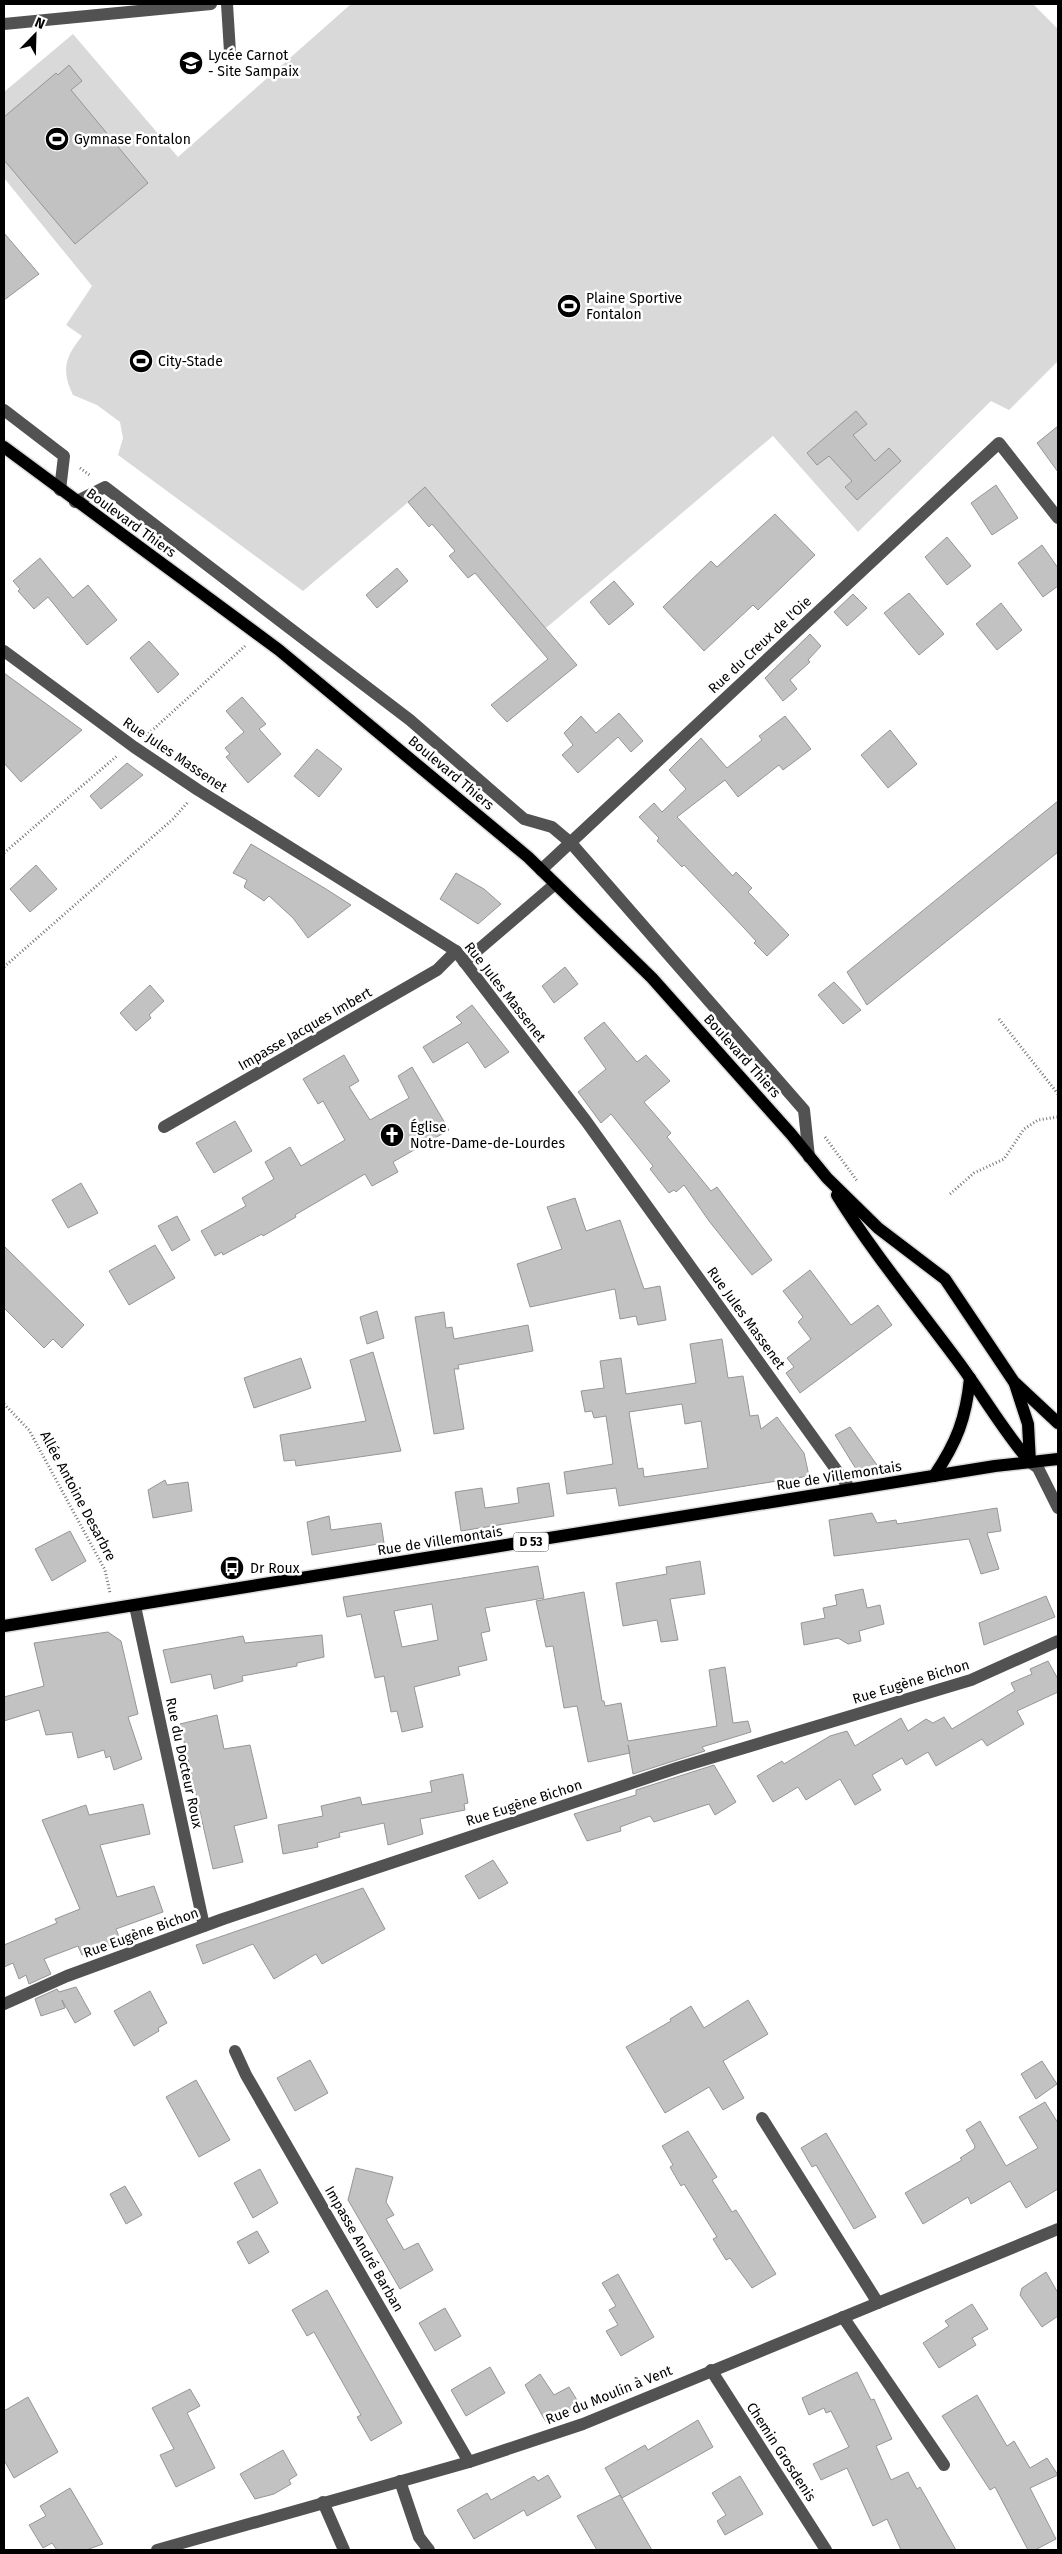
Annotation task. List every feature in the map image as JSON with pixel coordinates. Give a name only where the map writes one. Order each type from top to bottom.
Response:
[{"type":"main road","name":"Boulevard Thiers","points":[[4,447],[75,502],[259,634],[467,805],[541,870],[652,978],[827,1178],[878,1228],[945,1279],[1014,1382],[1058,1423]]},
{"type":"main road","name":"Boulevard Thiers","points":[[827,1178],[855,1224],[970,1378],[1006,1434],[1030,1462]]},
{"type":"main road","points":[[934,1476],[952,1449],[961,1428],[970,1378]]},
{"type":"main road","name":"Boulevard Thiers","points":[[1014,1382],[1028,1424],[1030,1462]]},
{"type":"main road","name":"Rue de Villemontais","points":[[4,1626],[850,1489],[1058,1459]]},
{"type":"street","points":[[4,24],[211,4]]},
{"type":"street","points":[[227,4],[230,52]]},
{"type":"street","points":[[4,410],[64,456],[60,490]]},
{"type":"street","name":"Rue du Creux de l'Oie","points":[[541,870],[999,443],[1058,518]]},
{"type":"street","points":[[75,502],[105,487],[410,720],[524,819],[552,827],[571,843],[804,1110],[809,1156]]},
{"type":"street","name":"Rue Jules Massenet","points":[[4,651],[134,747],[198,790],[456,951],[586,1121],[850,1489]]},
{"type":"street","points":[[464,962],[555,884]]},
{"type":"street","name":"Impasse Jacques Imbert","points":[[164,1127],[437,970],[456,951]]},
{"type":"street","points":[[1030,1462],[1038,1468],[1058,1508]]},
{"type":"street","name":"Rue du Docteur Roux","points":[[135,1606],[204,1926]]},
{"type":"street","name":"Rue Eugène Bichon","points":[[4,2004],[67,1976],[204,1926],[668,1771],[971,1680],[1058,1641]]},
{"type":"street","name":"Impasse André Barban","points":[[235,2051],[251,2084],[469,2462]]},
{"type":"street","points":[[762,2118],[878,2303]]},
{"type":"street","name":"Rue du Moulin à Vent","points":[[157,2550],[178,2547],[323,2502],[469,2462],[583,2424],[1058,2229]]},
{"type":"street","points":[[843,2317],[944,2465]]},
{"type":"street","name":"Chemin Grosdenis","points":[[711,2370],[826,2550]]},
{"type":"street","points":[[400,2481],[419,2537],[429,2550]]},
{"type":"street","points":[[323,2502],[344,2550]]},
{"type":"path","points":[[64,456],[105,487]]},
{"type":"path","points":[[4,853],[115,757],[134,747],[259,634]]},
{"type":"path","points":[[4,968],[173,819],[198,790]]},
{"type":"path","points":[[999,1018],[1058,1094]]},
{"type":"path","points":[[804,1110],[848,1166],[861,1186]]},
{"type":"path","points":[[950,1194],[974,1174],[1004,1160],[1024,1129],[1038,1120],[1058,1117]]},
{"type":"path","name":"Allée Antoine Desarbre","points":[[4,1404],[29,1430],[105,1570],[114,1609]]},
{"type":"shaded area","name":"Plaine Sportive Fontalon","points":[[351,4],[1033,4],[1058,29],[1058,361],[1009,410],[991,401],[858,532],[773,436],[546,628],[425,488],[303,591],[118,455],[123,438],[120,422],[97,405],[73,395],[67,378],[67,364],[72,351],[82,336],[66,325],[92,286],[4,178],[4,92],[73,34],[178,157]]},
{"type":"building","name":"Gymnase Fontalon","points":[[69,65],[82,81],[71,90],[148,183],[75,244],[4,160],[4,117],[56,73],[58,75]]},
{"type":"building","points":[[4,233],[39,274],[4,300]]},
{"type":"building","points":[[856,411],[867,424],[853,435],[875,461],[889,448],[901,461],[857,500],[845,487],[852,481],[829,456],[817,465],[807,453]]},
{"type":"building","points":[[1058,426],[1058,472],[1037,443]]},
{"type":"building","points":[[996,485],[1018,518],[992,535],[971,503]]},
{"type":"building","points":[[425,487],[577,665],[507,722],[491,705],[548,659],[475,573],[468,578],[449,556],[455,551],[432,524],[429,527],[408,502]]},
{"type":"building","points":[[775,514],[815,555],[758,610],[753,605],[704,651],[663,607],[711,561],[717,567]]},
{"type":"building","points":[[947,537],[971,566],[947,585],[925,557]]},
{"type":"building","points":[[1042,545],[1058,568],[1058,586],[1043,597],[1018,563]]},
{"type":"building","points":[[40,558],[73,598],[88,585],[117,620],[87,645],[48,597],[34,609],[18,591],[20,589],[13,581]]},
{"type":"building","points":[[397,568],[408,581],[377,608],[366,595]]},
{"type":"building","points":[[614,581],[634,604],[609,625],[590,602]]},
{"type":"building","points":[[909,593],[944,634],[919,655],[884,613]]},
{"type":"building","points":[[853,594],[867,608],[847,626],[834,612]]},
{"type":"building","points":[[1001,603],[1022,630],[997,650],[976,624]]},
{"type":"building","points":[[810,634],[821,646],[808,660],[810,662],[790,680],[797,689],[783,701],[765,678]]},
{"type":"building","points":[[149,641],[179,674],[158,693],[130,658]]},
{"type":"building","points":[[4,673],[82,730],[21,782],[4,763]]},
{"type":"building","points":[[242,697],[266,724],[259,729],[281,754],[248,783],[226,757],[230,754],[225,748],[244,732],[226,711]]},
{"type":"building","points":[[619,713],[643,741],[631,752],[618,737],[578,773],[562,755],[573,745],[564,733],[581,716],[596,733]]},
{"type":"building","points":[[785,716],[811,749],[783,770],[779,765],[738,797],[725,780],[677,817],[733,876],[736,872],[752,888],[748,892],[789,935],[767,956],[754,943],[756,941],[684,865],[682,867],[657,841],[659,838],[639,817],[654,803],[662,812],[686,789],[669,770],[701,738],[727,768],[762,740],[759,736]]},
{"type":"building","points":[[890,730],[917,764],[888,788],[861,755]]},
{"type":"building","points":[[317,749],[342,769],[319,797],[294,776]]},
{"type":"building","points":[[127,763],[143,775],[101,809],[90,796]]},
{"type":"building","points":[[1058,801],[1058,852],[867,1005],[847,972]]},
{"type":"building","points":[[251,844],[351,905],[308,938],[293,918],[269,896],[264,901],[244,887],[247,880],[233,873]]},
{"type":"building","points":[[36,865],[57,889],[30,912],[10,889]]},
{"type":"building","points":[[456,873],[484,889],[501,904],[478,924],[440,899]]},
{"type":"building","points":[[565,967],[578,984],[554,1003],[542,986]]},
{"type":"building","points":[[834,982],[861,1010],[843,1024],[818,995]]},
{"type":"building","points":[[150,985],[164,1001],[149,1015],[151,1018],[136,1031],[120,1013]]},
{"type":"building","points":[[472,1005],[509,1052],[485,1068],[468,1042],[433,1063],[423,1047],[462,1023],[456,1017]]},
{"type":"building","points":[[604,1022],[637,1062],[646,1055],[670,1081],[644,1102],[671,1133],[667,1137],[711,1191],[717,1187],[772,1260],[752,1275],[709,1221],[684,1185],[676,1192],[674,1190],[669,1193],[650,1169],[653,1166],[611,1114],[601,1123],[578,1092],[606,1069],[584,1038]]},
{"type":"building","points":[[344,1055],[359,1081],[349,1087],[370,1120],[409,1098],[398,1076],[412,1067],[449,1130],[393,1162],[398,1172],[372,1186],[365,1174],[263,1236],[262,1234],[223,1255],[222,1252],[215,1256],[201,1231],[246,1206],[242,1198],[274,1179],[265,1162],[290,1147],[301,1166],[345,1140],[323,1101],[318,1104],[303,1079]]},
{"type":"building","points":[[235,1121],[252,1151],[214,1173],[196,1143]]},
{"type":"building","points":[[81,1183],[98,1213],[68,1228],[52,1200]]},
{"type":"building","points":[[575,1198],[586,1231],[620,1220],[644,1289],[660,1286],[666,1320],[638,1325],[636,1316],[620,1319],[615,1289],[530,1307],[517,1264],[562,1249],[547,1207]]},
{"type":"building","points":[[177,1216],[190,1240],[172,1251],[158,1226]]},
{"type":"building","points":[[155,1245],[175,1278],[129,1305],[109,1271]]},
{"type":"building","points":[[4,1246],[84,1325],[62,1348],[53,1339],[44,1348],[4,1308]]},
{"type":"building","points":[[810,1270],[851,1325],[878,1305],[892,1325],[800,1393],[786,1373],[794,1367],[787,1358],[811,1339],[798,1322],[803,1317],[783,1291]]},
{"type":"building","points":[[377,1311],[384,1338],[367,1344],[360,1317]]},
{"type":"building","points":[[444,1312],[446,1328],[452,1327],[454,1339],[528,1325],[533,1351],[458,1365],[459,1369],[454,1369],[464,1429],[434,1434],[415,1317]]},
{"type":"building","points":[[722,1339],[728,1378],[743,1376],[750,1416],[758,1415],[761,1429],[777,1417],[804,1453],[809,1476],[619,1506],[616,1488],[567,1494],[564,1472],[613,1464],[606,1416],[594,1418],[592,1411],[585,1412],[581,1391],[604,1388],[600,1361],[621,1358],[626,1394],[696,1383],[690,1344]],"holes":[[[682,1404],[685,1424],[701,1421],[708,1468],[644,1477],[643,1468],[638,1469],[629,1412]]]},
{"type":"building","points":[[373,1352],[401,1451],[296,1466],[295,1460],[284,1461],[280,1435],[366,1421],[350,1360]]},
{"type":"building","points":[[301,1358],[311,1388],[254,1408],[244,1378]]},
{"type":"building","points":[[850,1427],[877,1465],[856,1469],[835,1435]]},
{"type":"building","points":[[165,1480],[167,1485],[188,1482],[192,1511],[153,1518],[148,1490]]},
{"type":"building","points":[[549,1483],[554,1516],[461,1531],[455,1492],[482,1488],[485,1508],[519,1503],[517,1488]]},
{"type":"building","points":[[997,1508],[1001,1531],[987,1533],[999,1569],[981,1574],[969,1539],[834,1556],[829,1520],[872,1513],[877,1523],[896,1520],[897,1524]]},
{"type":"building","points":[[329,1516],[331,1530],[381,1523],[384,1543],[312,1555],[307,1522]]},
{"type":"building","points":[[70,1531],[86,1561],[52,1581],[35,1549]]},
{"type":"building","points":[[700,1561],[705,1594],[670,1599],[678,1640],[661,1642],[657,1620],[623,1626],[616,1583],[667,1574],[666,1567]]},
{"type":"building","points":[[538,1566],[544,1598],[485,1608],[490,1631],[481,1633],[487,1660],[458,1667],[460,1675],[414,1687],[423,1727],[402,1732],[397,1711],[391,1712],[384,1676],[375,1678],[361,1614],[347,1617],[343,1597]],"holes":[[[432,1604],[438,1640],[402,1647],[394,1611]]]},
{"type":"building","points":[[863,1589],[867,1608],[880,1605],[884,1624],[859,1631],[861,1641],[848,1644],[838,1638],[804,1645],[801,1623],[825,1618],[823,1608],[837,1605],[835,1595]]},
{"type":"building","points":[[584,1592],[602,1701],[604,1701],[605,1706],[621,1703],[628,1741],[717,1726],[709,1670],[725,1667],[733,1723],[748,1721],[751,1732],[702,1747],[705,1751],[633,1774],[629,1753],[588,1762],[577,1706],[564,1708],[553,1646],[546,1647],[536,1601]]},
{"type":"building","points":[[1046,1596],[1055,1617],[984,1645],[979,1623]]},
{"type":"building","points":[[108,1632],[121,1641],[138,1714],[128,1717],[142,1759],[114,1770],[110,1756],[106,1758],[104,1750],[78,1758],[72,1732],[46,1735],[39,1710],[4,1721],[4,1697],[44,1686],[34,1643]]},
{"type":"building","points":[[322,1635],[324,1657],[297,1663],[297,1666],[242,1676],[243,1681],[214,1689],[211,1674],[171,1683],[163,1650],[243,1636],[245,1643]]},
{"type":"building","points":[[1048,1661],[1058,1679],[1058,1692],[1017,1711],[1024,1724],[987,1746],[982,1739],[936,1766],[928,1752],[906,1765],[902,1758],[872,1775],[881,1790],[855,1805],[840,1779],[806,1800],[798,1787],[773,1802],[757,1776],[782,1761],[784,1764],[830,1736],[847,1731],[855,1746],[901,1718],[908,1731],[926,1719],[933,1723],[944,1717],[952,1729],[1015,1691],[1011,1683],[1032,1674],[1030,1669]]},
{"type":"building","points":[[217,1715],[224,1749],[250,1745],[267,1818],[234,1826],[243,1862],[213,1869],[180,1724]]},
{"type":"building","points":[[714,1765],[736,1802],[715,1815],[709,1804],[654,1822],[650,1816],[620,1827],[621,1831],[587,1841],[574,1814],[636,1795],[636,1790]]},
{"type":"building","points":[[463,1774],[468,1803],[464,1804],[465,1810],[420,1819],[423,1834],[388,1845],[384,1823],[339,1833],[340,1837],[317,1843],[318,1847],[283,1854],[278,1825],[323,1816],[321,1806],[360,1797],[362,1805],[432,1792],[430,1781]]},
{"type":"building","points":[[143,1804],[150,1834],[100,1845],[117,1897],[154,1886],[163,1912],[116,1929],[121,1942],[82,1955],[78,1946],[44,1959],[51,1974],[29,1984],[26,1975],[19,1979],[13,1963],[4,1967],[4,1945],[57,1923],[55,1919],[80,1909],[42,1820],[86,1805],[89,1815]]},
{"type":"building","points":[[493,1860],[508,1883],[479,1899],[465,1876]]},
{"type":"building","points":[[363,1888],[385,1929],[322,1964],[316,1954],[274,1979],[253,1944],[203,1964],[196,1945]]},
{"type":"building","points":[[76,1987],[91,2014],[75,2023],[62,2000],[65,2008],[41,2016],[35,1999],[57,1989],[59,1992]]},
{"type":"building","points":[[150,1991],[167,2023],[158,2028],[159,2031],[134,2046],[114,2011]]},
{"type":"building","points":[[748,2000],[768,2034],[723,2061],[744,2098],[723,2110],[709,2087],[665,2113],[626,2047],[671,2021],[670,2019],[691,2006],[704,2028]]},
{"type":"building","points":[[310,2060],[328,2093],[295,2111],[277,2078]]},
{"type":"building","points":[[1042,2061],[1057,2084],[1036,2099],[1021,2074]]},
{"type":"building","points":[[196,2080],[230,2140],[199,2157],[166,2097]]},
{"type":"building","points":[[1045,2102],[1058,2123],[1058,2189],[1026,2208],[1010,2181],[971,2204],[968,2197],[923,2224],[905,2193],[962,2160],[960,2158],[974,2149],[975,2146],[966,2130],[980,2121],[1006,2166],[1038,2148],[1019,2117]]},
{"type":"building","points":[[688,2131],[717,2177],[712,2180],[732,2212],[736,2210],[776,2274],[752,2288],[730,2258],[726,2260],[713,2239],[717,2237],[684,2184],[681,2186],[670,2167],[673,2165],[662,2146]]},
{"type":"building","points":[[826,2133],[876,2217],[854,2229],[816,2165],[812,2167],[801,2148]]},
{"type":"building","points":[[356,2168],[393,2177],[386,2202],[394,2215],[386,2219],[404,2250],[418,2243],[433,2270],[400,2289],[348,2200]]},
{"type":"building","points":[[260,2169],[278,2203],[253,2218],[234,2183]]},
{"type":"building","points":[[125,2186],[142,2215],[126,2224],[110,2194]]},
{"type":"building","points":[[257,2231],[269,2252],[249,2264],[237,2242]]},
{"type":"building","points":[[1046,2272],[1058,2293],[1058,2316],[1042,2327],[1020,2295],[1022,2288]]},
{"type":"building","points":[[618,2274],[654,2337],[621,2356],[606,2331],[618,2325],[609,2310],[616,2306],[602,2283]]},
{"type":"building","points":[[327,2290],[402,2423],[371,2441],[357,2417],[361,2415],[314,2332],[307,2336],[292,2310]]},
{"type":"building","points":[[972,2304],[988,2329],[972,2338],[976,2345],[939,2368],[923,2343],[949,2326],[945,2321]]},
{"type":"building","points":[[445,2308],[461,2336],[435,2351],[419,2323]]},
{"type":"building","points":[[490,2367],[505,2393],[466,2416],[451,2390]]},
{"type":"building","points":[[857,2372],[871,2400],[874,2399],[892,2439],[876,2446],[891,2480],[908,2472],[917,2489],[920,2487],[956,2550],[901,2550],[887,2519],[873,2526],[847,2468],[821,2480],[813,2464],[849,2447],[831,2411],[826,2413],[824,2408],[809,2415],[802,2398]]},
{"type":"building","points":[[540,2374],[554,2395],[569,2387],[580,2405],[546,2422],[525,2385]]},
{"type":"building","points":[[190,2389],[200,2406],[187,2413],[215,2468],[176,2487],[160,2455],[174,2449],[152,2408]]},
{"type":"building","points":[[977,2395],[1007,2446],[1014,2441],[1030,2468],[1047,2458],[1058,2475],[1030,2488],[1056,2539],[1035,2550],[1028,2550],[995,2487],[990,2490],[942,2416]]},
{"type":"building","points":[[28,2397],[58,2452],[14,2478],[4,2460],[4,2411]]},
{"type":"building","points":[[698,2420],[713,2447],[622,2498],[605,2468],[645,2445],[648,2450]]},
{"type":"building","points":[[283,2450],[297,2475],[289,2480],[291,2484],[274,2494],[255,2499],[240,2474]]},
{"type":"building","points":[[548,2475],[561,2497],[527,2516],[524,2510],[474,2539],[457,2510],[487,2493],[491,2500],[534,2476],[538,2481]]},
{"type":"building","points":[[740,2476],[763,2514],[725,2535],[717,2521],[726,2515],[712,2493]]},
{"type":"building","points":[[70,2488],[103,2544],[86,2550],[57,2550],[52,2543],[43,2548],[29,2525],[46,2516],[40,2506]]},
{"type":"building","points":[[620,2495],[652,2550],[597,2550],[577,2516]]},
{"type":"place","name":"Lycée Carnot - Site Sampaix","points":[[191,63]]},
{"type":"place","name":"Gymnase Fontalon","points":[[57,139]]},
{"type":"place","name":"Plaine Sportive Fontalon","points":[[569,306]]},
{"type":"place","name":"City-Stade","points":[[141,361]]},
{"type":"place","name":"Église Notre-Dame-de-Lourdes","points":[[392,1135]]},
{"type":"place","name":"Dr Roux","points":[[232,1568]]}]
